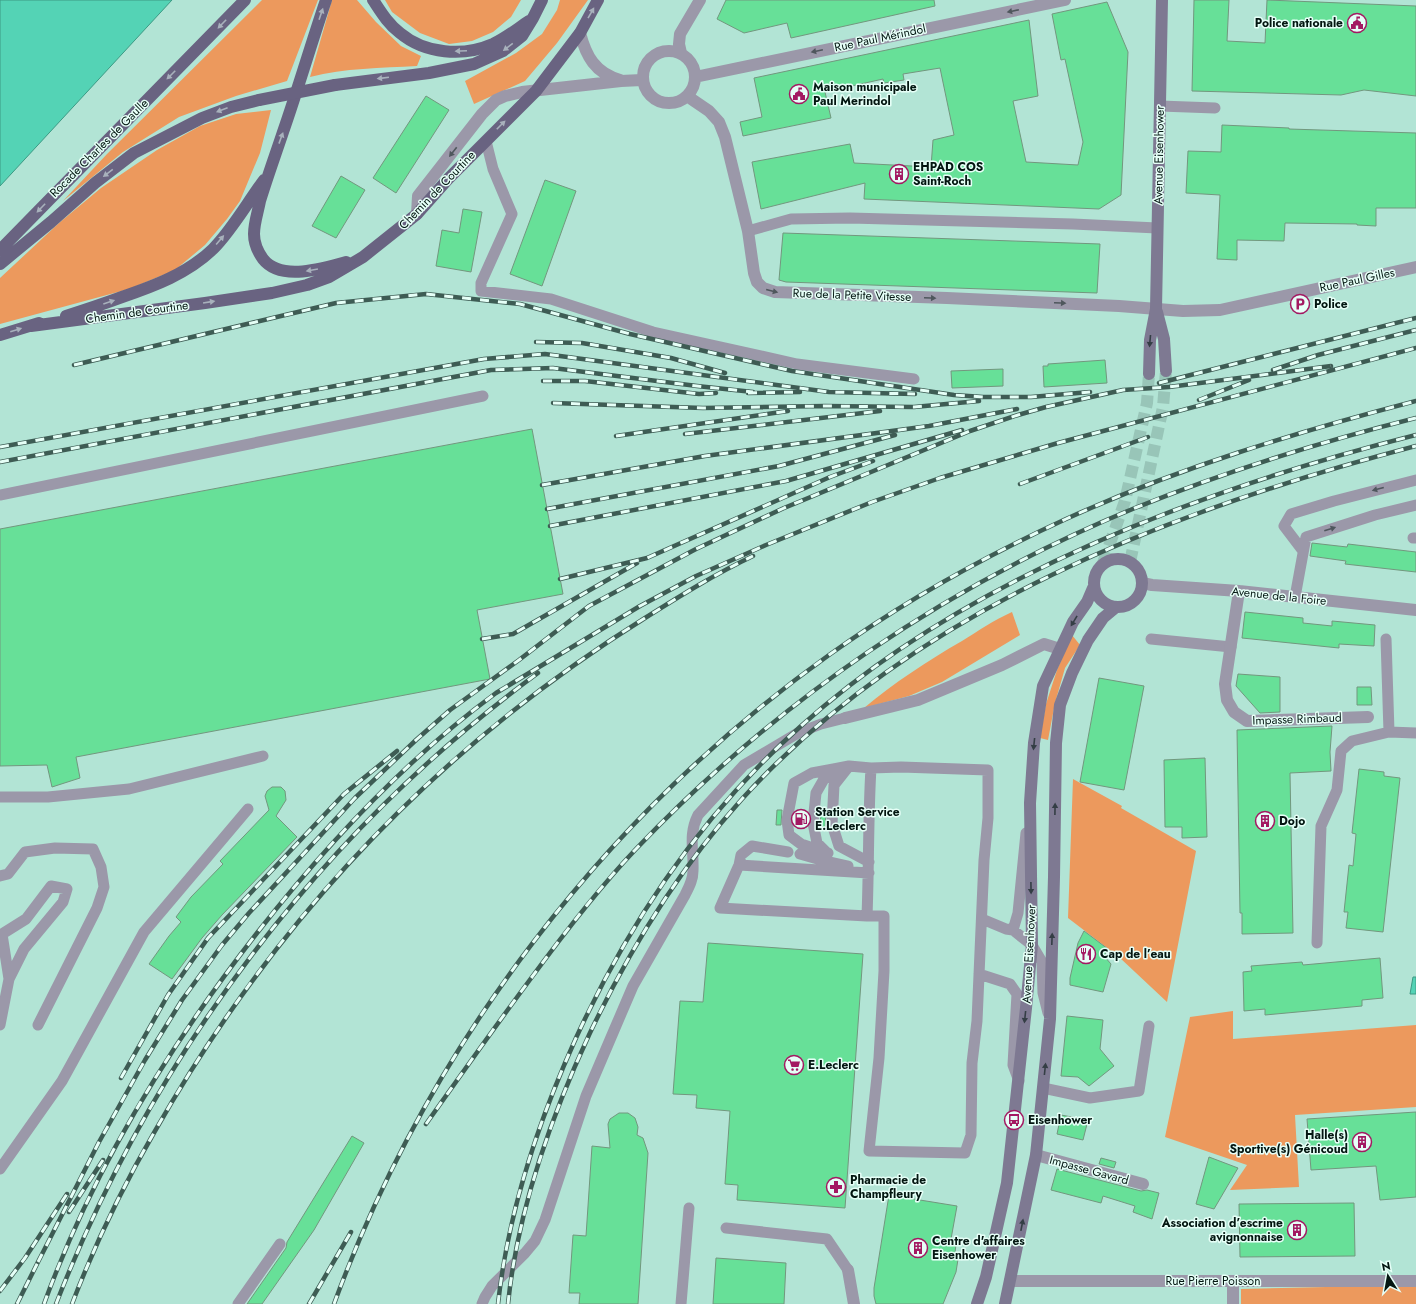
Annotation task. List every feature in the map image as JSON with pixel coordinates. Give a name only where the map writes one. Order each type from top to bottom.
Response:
[{"type":"main road","name":"Rocade Charles de Gaulle","points":[[0,250],[245,0]]},
{"type":"main road","points":[[326,0],[268,175],[258,210],[254,234],[257,248],[264,260],[274,268],[288,272],[325,268],[363,258]]},
{"type":"main road","points":[[373,0],[383,17],[400,34],[421,46],[445,52],[469,51],[492,44],[533,18]]},
{"type":"main road","points":[[0,264],[95,183],[134,154],[202,118],[231,107],[259,100],[335,85],[474,64],[503,51],[522,36],[542,0]]},
{"type":"main road","name":"Chemin de Courtine","points":[[31,326],[197,304],[279,291],[307,285],[329,277],[363,258],[417,214],[448,179],[536,91],[580,33],[598,0]]},
{"type":"main road","name":"Avenue Eisenhower","points":[[1149,374],[1150,340],[1156,309],[1162,0]]},
{"type":"main road","points":[[0,335],[82,311],[152,287],[175,276],[196,263],[213,249],[228,231],[268,175]]},
{"type":"main road","name":"Avenue Eisenhower","points":[[1156,309],[1164,339],[1166,371]]},
{"type":"main road","points":[[1112,559],[1121,559],[1130,562],[1137,567],[1141,575],[1142,583],[1140,593],[1134,601],[1125,607],[1115,608],[1105,604],[1097,597],[1093,588],[1093,579],[1097,570],[1103,563],[1112,559]]},
{"type":"main road","name":"Avenue Eisenhower","points":[[977,1304],[986,1277],[1007,1183],[1019,1081],[1032,945],[1030,802],[1034,743],[1043,686],[1073,622],[1087,602],[1093,588]]},
{"type":"main road","name":"Avenue Eisenhower","points":[[1005,1304],[1036,1155],[1050,1019],[1056,743],[1060,705],[1072,672],[1088,640],[1103,618],[1115,608]]},
{"type":"street","points":[[681,53],[679,44],[680,34],[700,0]]},
{"type":"street","name":"Rue Paul Mérindol","points":[[695,77],[1065,0]]},
{"type":"street","points":[[580,33],[588,56],[593,64],[609,77],[621,80]]},
{"type":"street","points":[[666,51],[681,53],[691,63],[695,77],[694,84],[687,96],[672,104],[656,100],[649,95],[642,80],[646,63],[652,56],[666,51]]},
{"type":"street","points":[[417,214],[418,196],[482,114],[496,100],[505,96],[536,91],[621,80],[642,80]]},
{"type":"street","name":"Rue de la Petite Vitesse","points":[[687,96],[709,110],[719,122],[726,137],[748,231],[754,274],[757,282],[763,288],[775,292],[971,299],[1156,309]]},
{"type":"street","name":"Rue Paul Gilles","points":[[1156,309],[1183,311],[1220,310],[1416,267]]},
{"type":"street","name":"Avenue de la Foire","points":[[1142,583],[1239,591],[1416,610]]},
{"type":"street","name":"Impasse Rimbaud","points":[[1239,591],[1225,684],[1227,700],[1234,712],[1247,721],[1368,717]]},
{"type":"street","points":[[845,718],[918,700],[1002,665],[1044,644],[1060,649]]},
{"type":"street","name":"Impasse Gavard","points":[[1036,1155],[1143,1184]]},
{"type":"street","points":[[848,1270],[854,1304]]},
{"type":"street","name":"Rue Pierre Poisson","points":[[1010,1281],[1416,1281]]},
{"type":"street","points":[[1233,1281],[1233,1304]]},
{"type":"lane","points":[[1160,106],[1215,108]]},
{"type":"lane","points":[[486,141],[493,169],[512,214],[482,283],[481,291],[551,299],[653,332],[797,364],[914,379]]},
{"type":"lane","points":[[748,231],[790,219],[850,218],[1073,224],[1158,228]]},
{"type":"lane","points":[[0,495],[484,396]]},
{"type":"lane","points":[[1303,551],[1284,526],[1291,514],[1334,501],[1416,480]]},
{"type":"lane","points":[[1295,597],[1306,537],[1375,515],[1416,505]]},
{"type":"lane","points":[[1151,639],[1230,647]]},
{"type":"lane","points":[[1386,639],[1389,732]]},
{"type":"lane","points":[[482,1304],[492,1286],[535,1241],[545,1220],[586,1096],[633,986],[692,880],[692,835],[698,815],[744,765],[798,733],[821,724],[845,718]]},
{"type":"lane","points":[[1316,943],[1321,826],[1337,790],[1340,751],[1352,741],[1389,732],[1416,733]]},
{"type":"lane","points":[[0,798],[48,797],[129,789],[264,756]]},
{"type":"lane","points":[[800,849],[828,853],[817,843],[813,823],[816,793],[824,779],[848,766]]},
{"type":"lane","points":[[848,766],[834,785],[828,803],[826,828],[832,841],[869,867]]},
{"type":"lane","points":[[788,852],[752,846],[741,855],[739,865],[720,908],[884,916],[884,971],[878,1058],[869,1151],[965,1153],[971,1135],[972,1064],[977,1021],[984,860],[988,818],[988,770],[901,766],[871,768],[848,766],[812,773],[799,790],[794,822],[800,849]]},
{"type":"lane","points":[[867,916],[871,768]]},
{"type":"lane","points":[[1014,930],[1018,913],[1030,802]]},
{"type":"lane","points":[[0,1169],[62,1081],[144,932],[248,809]]},
{"type":"lane","points":[[0,876],[8,874],[25,852],[55,848],[93,849],[102,867],[104,887],[97,908],[38,1025]]},
{"type":"lane","points":[[800,849],[821,860],[850,866]]},
{"type":"lane","points":[[739,865],[869,867]]},
{"type":"lane","points":[[0,1025],[9,979],[24,949],[64,902],[68,889],[51,886],[26,918],[2,934],[9,979]]},
{"type":"lane","points":[[982,919],[1006,929],[1014,930],[1032,945],[1042,962],[1043,993],[1050,1019]]},
{"type":"lane","points":[[979,974],[1010,984],[1017,994],[1013,1065],[1019,1081]]},
{"type":"lane","points":[[1043,1088],[1090,1098],[1139,1091],[1149,1026]]},
{"type":"lane","points":[[681,1304],[689,1208]]},
{"type":"lane","points":[[726,1228],[827,1239],[848,1270]]},
{"type":"lane","points":[[238,1304],[280,1244]]},
{"type":"shaded area","points":[[0,0],[172,0],[0,186]]},
{"type":"shaded area","points":[[262,0],[318,0],[287,81],[236,96],[179,117],[123,152],[63,201],[107,154]]},
{"type":"shaded area","points":[[332,0],[357,0],[376,22],[401,46],[421,56],[417,66],[350,70],[310,77]]},
{"type":"shaded area","points":[[385,0],[521,0],[511,17],[493,32],[472,41],[449,44],[420,33],[392,12]]},
{"type":"shaded area","points":[[560,0],[588,0],[557,43],[525,81],[474,104],[465,81],[516,53],[542,34],[557,10]]},
{"type":"shaded area","points":[[271,110],[260,153],[240,201],[205,245],[175,270],[129,289],[0,324],[0,278],[59,223],[101,188],[157,150],[200,126],[236,114]]},
{"type":"shaded area","points":[[1012,612],[1020,635],[942,682],[909,696],[864,708],[924,664],[992,622]]},
{"type":"shaded area","points":[[1072,635],[1080,645],[1065,668],[1055,703],[1048,740],[1040,738],[1046,704],[1057,670]]},
{"type":"shaded area","points":[[1073,779],[1122,806],[1121,808],[1196,851],[1167,1002],[1119,957],[1068,918]]},
{"type":"shaded area","points":[[1413,977],[1416,977],[1416,994],[1410,994]]},
{"type":"shaded area","points":[[1233,1011],[1233,1039],[1416,1025],[1416,1107],[1295,1115],[1299,1187],[1230,1190],[1247,1165],[1165,1137],[1190,1017]]},
{"type":"shaded area","points":[[1416,1285],[1416,1304],[1241,1304],[1241,1289]]},
{"type":"building","points":[[726,0],[934,0],[935,6],[791,38],[787,23],[744,33],[717,19]]},
{"type":"building","points":[[1194,0],[1229,0],[1227,41],[1265,43],[1267,0],[1416,6],[1416,96],[1364,90],[1341,95],[1192,91]]},
{"type":"building","points":[[1107,2],[1128,52],[1121,195],[1099,209],[864,199],[865,183],[761,209],[752,162],[850,144],[854,163],[931,167],[933,140],[954,135],[940,68],[903,74],[904,80],[884,83],[883,79],[825,92],[831,118],[743,136],[740,122],[762,117],[754,78],[1029,20],[1038,96],[1013,101],[1026,162],[1078,165],[1083,142],[1065,59],[1061,60],[1052,14]]},
{"type":"building","points":[[426,96],[449,110],[396,193],[373,178]]},
{"type":"building","points":[[1222,125],[1289,129],[1416,133],[1416,208],[1376,208],[1376,226],[1357,224],[1285,223],[1284,241],[1237,240],[1237,260],[1217,259],[1220,195],[1186,193],[1188,151],[1221,152]]},
{"type":"building","points":[[341,176],[365,190],[336,238],[312,226]]},
{"type":"building","points":[[545,180],[576,191],[542,286],[510,274]]},
{"type":"building","points":[[463,209],[482,212],[471,272],[436,266],[442,230],[459,233]]},
{"type":"building","points":[[783,233],[1100,244],[1097,293],[786,282],[779,280]]},
{"type":"building","points":[[1105,360],[1107,383],[1044,387],[1043,366],[1048,366],[1048,364]]},
{"type":"building","points":[[1003,369],[1003,386],[952,388],[951,371]]},
{"type":"building","points":[[532,429],[563,594],[477,610],[490,679],[76,757],[80,778],[52,787],[47,765],[0,766],[0,529]]},
{"type":"building","points":[[1312,543],[1347,547],[1348,544],[1416,552],[1416,572],[1345,564],[1346,561],[1310,556]]},
{"type":"building","points":[[1245,612],[1303,618],[1303,623],[1332,626],[1332,621],[1375,625],[1374,646],[1339,644],[1339,648],[1242,638]]},
{"type":"building","points":[[1238,674],[1280,677],[1280,712],[1260,713],[1236,686]]},
{"type":"building","points":[[1099,678],[1144,686],[1124,790],[1080,782]]},
{"type":"building","points":[[1357,687],[1371,687],[1372,705],[1357,705]]},
{"type":"building","name":"Dojo","points":[[1332,726],[1330,752],[1331,771],[1290,773],[1293,933],[1242,934],[1242,913],[1240,913],[1237,730]]},
{"type":"building","points":[[1205,758],[1207,837],[1182,838],[1182,827],[1165,827],[1164,760]]},
{"type":"building","points":[[1359,769],[1384,772],[1384,776],[1400,778],[1383,932],[1346,928],[1348,912],[1344,912],[1349,865],[1353,866],[1356,834],[1352,833]]},
{"type":"building","points":[[272,787],[281,787],[285,791],[286,800],[276,816],[297,837],[222,915],[202,938],[172,979],[149,964],[181,922],[176,917],[191,897],[223,864],[220,861],[269,810],[265,796],[267,791]]},
{"type":"building","points":[[777,810],[782,810],[781,825],[776,825]]},
{"type":"building","points":[[796,811],[807,812],[807,827],[795,826],[794,820]]},
{"type":"building","points":[[821,813],[826,813],[825,828],[821,828]]},
{"type":"building","points":[[1084,931],[1108,949],[1104,956],[1111,964],[1103,992],[1070,985],[1070,978],[1078,943]]},
{"type":"building","points":[[708,943],[863,954],[845,1208],[737,1200],[738,1185],[725,1184],[730,1111],[696,1108],[697,1095],[673,1094],[680,1001],[703,1002]]},
{"type":"building","points":[[1380,958],[1383,998],[1362,1000],[1362,1006],[1265,1015],[1265,1009],[1244,1011],[1243,972],[1252,971],[1251,966],[1302,962],[1303,965]]},
{"type":"building","points":[[1067,1016],[1103,1020],[1100,1049],[1114,1066],[1089,1086],[1078,1077],[1061,1076]]},
{"type":"building","name":"Halle(s) Sportive(s) Génicoud","points":[[1416,1112],[1416,1197],[1380,1200],[1376,1166],[1311,1170],[1307,1119]]},
{"type":"building","points":[[619,1113],[628,1113],[635,1118],[638,1127],[637,1135],[643,1138],[648,1153],[638,1304],[579,1304],[580,1293],[569,1293],[573,1235],[586,1236],[592,1146],[610,1148],[608,1124],[610,1119]]},
{"type":"building","points":[[1061,1115],[1088,1120],[1083,1140],[1057,1134]]},
{"type":"building","points":[[352,1136],[364,1143],[314,1230],[262,1304],[247,1304],[286,1248],[287,1242]]},
{"type":"building","points":[[1209,1157],[1238,1168],[1214,1209],[1196,1204]]},
{"type":"building","points":[[1101,1158],[1116,1162],[1114,1168],[1099,1164]]},
{"type":"building","points":[[1057,1169],[1141,1191],[1147,1190],[1159,1193],[1152,1219],[1133,1212],[1135,1206],[1103,1196],[1101,1203],[1051,1190]]},
{"type":"building","name":"Centre d'affaires Eisenhower","points":[[889,1195],[957,1206],[951,1239],[956,1244],[955,1253],[959,1253],[956,1272],[943,1304],[876,1304],[874,1288]]},
{"type":"building","name":"Association d’escrime avignonnaise","points":[[1354,1203],[1355,1256],[1240,1257],[1239,1204]]},
{"type":"building","points":[[716,1258],[786,1263],[784,1304],[713,1304]]},
{"type":"tunnel","points":[[1130,562],[1163,407],[1166,371]]},
{"type":"tunnel","points":[[1103,563],[1125,501],[1147,403],[1149,374]]},
{"type":"railway","points":[[74,365],[336,303],[426,294],[520,304],[630,334],[792,371],[954,395],[983,397],[1031,397],[1090,392]]},
{"type":"railway","points":[[1159,383],[1416,318]]},
{"type":"railway","points":[[1273,370],[1318,355],[1416,330]]},
{"type":"railway","points":[[536,342],[582,343],[671,358],[725,373]]},
{"type":"railway","points":[[44,1304],[64,1254],[110,1157],[164,1064],[193,1020],[225,976],[283,900],[368,805],[430,746],[496,693],[640,606],[696,576],[766,545],[872,502],[940,478],[1058,443],[1416,348]]},
{"type":"railway","points":[[0,447],[484,359],[545,354],[829,392],[915,394]]},
{"type":"railway","points":[[38,1262],[99,1142],[145,1060],[182,1000],[222,945],[249,913],[355,798],[416,740],[450,710],[519,660],[589,606],[696,549],[784,508],[970,431],[1018,415],[1046,407],[1123,390],[1169,387],[1331,366]]},
{"type":"railway","points":[[0,462],[491,370],[553,368],[753,392]]},
{"type":"railway","points":[[1199,400],[1249,380]]},
{"type":"railway","points":[[543,381],[585,381],[699,394],[716,393]]},
{"type":"railway","points":[[748,393],[800,392]]},
{"type":"railway","points":[[553,403],[703,408],[825,406],[914,407],[979,401]]},
{"type":"railway","points":[[334,1304],[373,1208],[420,1116],[473,1027],[533,942],[599,862],[671,787],[747,718],[857,635],[944,581],[1004,549],[1066,519],[1151,483],[1238,452],[1327,425],[1416,401]]},
{"type":"railway","points":[[542,485],[705,456],[929,426],[1017,409]]},
{"type":"railway","points":[[616,436],[788,411]]},
{"type":"railway","points":[[685,434],[880,411]]},
{"type":"railway","points":[[426,1124],[554,947],[594,897],[636,849],[690,795],[747,745],[806,697],[868,652],[931,611],[997,573],[1065,539],[1135,508],[1170,494],[1274,458],[1416,418]]},
{"type":"railway","points":[[550,526],[786,481],[962,430]]},
{"type":"railway","points":[[547,509],[779,466],[895,435]]},
{"type":"railway","points":[[498,1304],[509,1235],[526,1168],[562,1070],[597,994],[645,910],[672,870],[701,831],[766,759],[801,726],[866,673],[937,625],[1012,583],[1090,545],[1171,512],[1253,482],[1335,457],[1416,435]]},
{"type":"railway","points":[[1020,484],[1148,437]]},
{"type":"railway","points":[[508,1304],[519,1236],[538,1166],[549,1132],[575,1066],[604,1003],[638,941],[676,882],[697,853],[742,799],[811,731],[887,672],[968,620],[1053,574],[1141,535],[1232,501],[1324,472],[1416,446]]},
{"type":"railway","points":[[560,579],[647,558],[830,477],[873,461]]},
{"type":"railway","points":[[72,1304],[100,1237],[132,1173],[155,1131],[202,1053],[253,979],[308,909],[367,843],[430,781],[498,723],[569,669],[671,602],[711,578],[753,556]]},
{"type":"railway","points":[[482,639],[513,634],[637,563]]},
{"type":"railway","points":[[56,1304],[96,1212],[142,1123],[194,1037],[252,954],[316,876],[385,803],[459,735],[538,673]]},
{"type":"railway","points":[[121,1078],[168,995],[208,938],[344,794],[397,751]]},
{"type":"railway","points":[[69,1212],[103,1160]]},
{"type":"railway","points":[[0,1291],[25,1258],[67,1194]]},
{"type":"railway","points":[[309,1304],[351,1232]]},
{"type":"railway","points":[[17,1304],[40,1258]]},
{"type":"place","name":"Police nationale","points":[[1357,23]]},
{"type":"place","name":"Maison municipale Paul Merindol","points":[[799,94]]},
{"type":"place","name":"EHPAD COS Saint-Roch","points":[[899,174]]},
{"type":"place","name":"Police","points":[[1300,304]]},
{"type":"place","name":"Station Service E.Leclerc","points":[[801,819]]},
{"type":"place","name":"Dojo","points":[[1265,821]]},
{"type":"place","name":"Cap de l’eau","points":[[1086,954]]},
{"type":"place","name":"E.Leclerc","points":[[794,1065]]},
{"type":"place","name":"Eisenhower","points":[[1014,1120]]},
{"type":"place","name":"Halle(s) Sportive(s) Génicoud","points":[[1362,1142]]},
{"type":"place","name":"Pharmacie de Champfleury","points":[[836,1187]]},
{"type":"place","name":"Association d’escrime avignonnaise","points":[[1297,1230]]},
{"type":"place","name":"Centre d'affaires Eisenhower","points":[[918,1248]]}]
